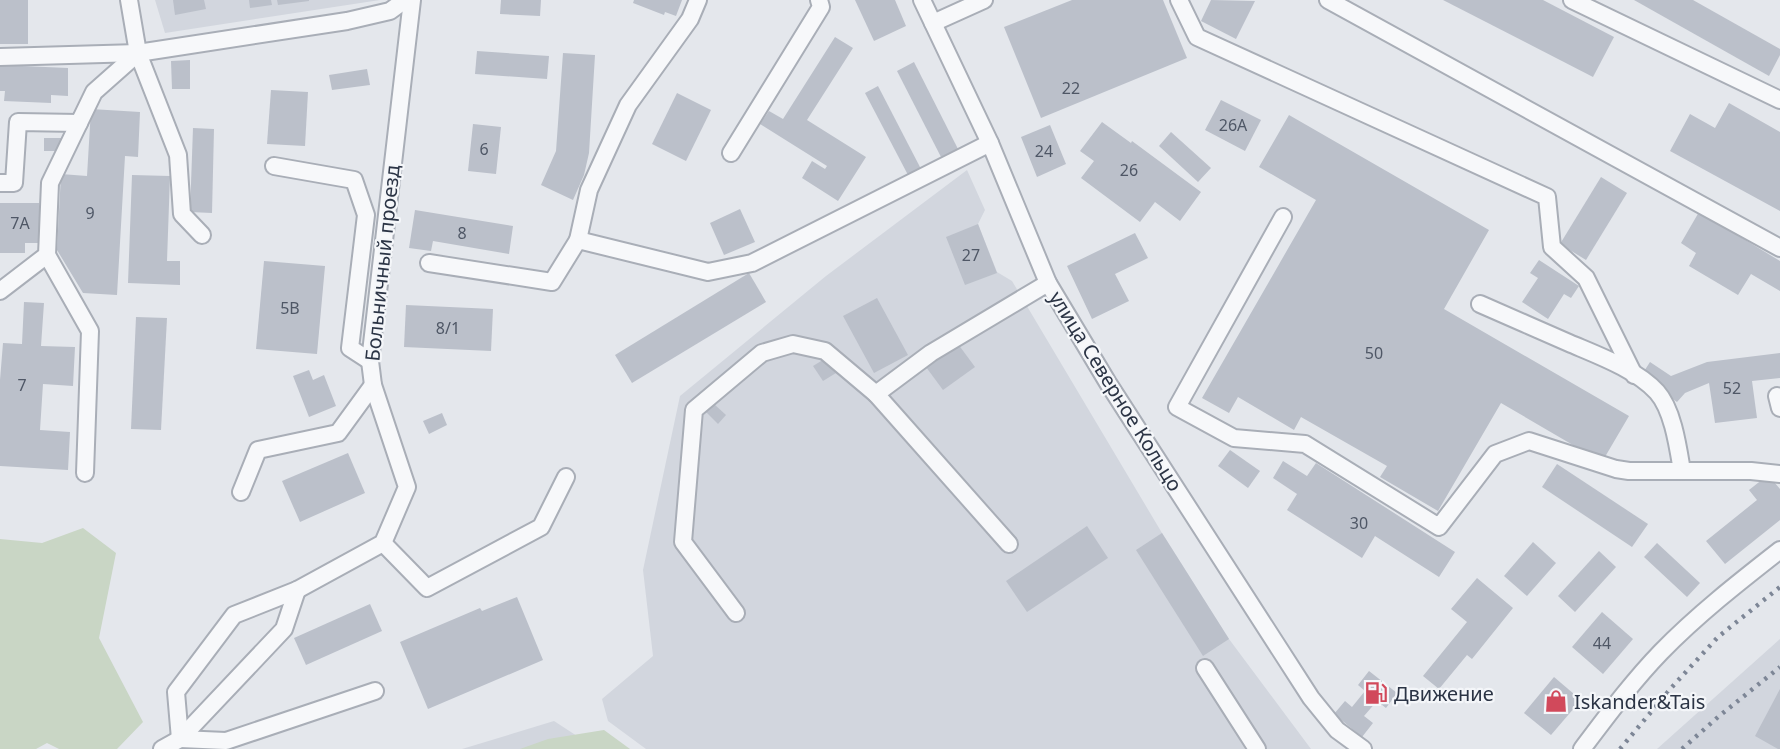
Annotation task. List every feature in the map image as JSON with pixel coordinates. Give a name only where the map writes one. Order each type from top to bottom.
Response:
[{"type":"street","points":[[129,0],[138,53],[178,155],[182,214],[202,235]]},
{"type":"street","points":[[0,57],[138,53],[347,21],[390,11],[405,0]]},
{"type":"street","name":"Больничный проезд","points":[[383,543],[407,487],[373,385],[370,361],[412,0]]},
{"type":"street","points":[[429,263],[552,282],[578,240],[589,190],[628,105],[690,20],[698,0]]},
{"type":"street","points":[[731,153],[821,7],[819,0]]},
{"type":"street","name":"улица Северное Кольцо","points":[[922,0],[990,143],[1048,283],[1108,383],[1311,698],[1337,730],[1363,749]]},
{"type":"street","points":[[933,23],[984,0]]},
{"type":"street","points":[[1179,0],[1197,37],[1547,197],[1552,247],[1586,278],[1634,375]]},
{"type":"street","points":[[1328,0],[1349,5],[1780,248]]},
{"type":"street","points":[[1572,0],[1780,100]]},
{"type":"street","points":[[85,473],[90,331],[47,255],[50,183],[94,92],[138,53]]},
{"type":"street","points":[[0,183],[14,183],[18,122],[79,123]]},
{"type":"street","points":[[578,240],[708,272],[752,263],[990,143]]},
{"type":"street","points":[[274,166],[354,180],[366,215],[350,348],[370,361]]},
{"type":"street","points":[[1283,217],[1177,407],[1234,438],[1305,444],[1439,527],[1495,454],[1529,441],[1616,469],[1751,471],[1780,474]]},
{"type":"street","points":[[0,291],[47,255]]},
{"type":"street","points":[[876,394],[932,352],[1048,283]]},
{"type":"street","points":[[1480,304],[1606,359],[1634,375],[1656,392],[1661,398],[1674,429],[1682,471]]},
{"type":"street","points":[[736,613],[683,542],[694,410],[762,353],[793,344],[825,351],[876,394],[1009,544]]},
{"type":"street","points":[[242,492],[258,450],[338,433],[373,385]]},
{"type":"street","points":[[180,739],[176,692],[234,615],[297,590],[383,543],[427,588],[541,526],[566,477]]},
{"type":"street","points":[[1582,749],[1637,678],[1662,651],[1780,550]]},
{"type":"street","points":[[162,749],[180,739],[284,629],[297,590]]},
{"type":"street","points":[[1205,668],[1257,749]]},
{"type":"street","points":[[180,739],[226,741],[375,691]]},
{"type":"shaded area","points":[[155,0],[380,0],[165,33]]},
{"type":"shaded area","points":[[967,170],[985,210],[978,224],[997,272],[1012,281],[1162,533],[1229,639],[1311,749],[646,749],[608,721],[602,699],[653,656],[643,570],[680,396],[826,276]]},
{"type":"shaded area","points":[[1780,639],[1780,749],[1657,749]]},
{"type":"shaded area","points":[[554,721],[597,749],[462,749]]},
{"type":"green space","points":[[83,528],[116,553],[99,638],[143,722],[117,749],[59,749],[47,743],[36,749],[0,749],[0,539],[42,543]]},
{"type":"green space","points":[[604,730],[630,749],[520,749],[548,739]]},
{"type":"building","points":[[0,0],[28,0],[28,44],[0,44]]},
{"type":"building","points":[[173,0],[204,0],[206,9],[175,15]]},
{"type":"building","points":[[249,0],[271,0],[272,5],[250,8]]},
{"type":"building","points":[[277,0],[309,0],[309,1],[278,5]]},
{"type":"building","points":[[501,0],[541,0],[540,16],[500,14]]},
{"type":"building","points":[[634,0],[682,0],[676,16],[665,12],[664,15],[633,3]]},
{"type":"building","points":[[855,0],[895,0],[906,26],[874,41]]},
{"type":"building","points":[[1072,0],[1163,0],[1187,58],[1041,118],[1004,27]]},
{"type":"building","points":[[1211,0],[1255,1],[1236,39],[1201,21]]},
{"type":"building","points":[[1443,0],[1543,0],[1614,37],[1593,77]]},
{"type":"building","points":[[1634,0],[1693,0],[1780,49],[1780,55],[1769,76]]},
{"type":"building","points":[[835,37],[853,48],[807,120],[866,157],[838,201],[802,178],[812,161],[825,169],[827,166],[760,124],[769,111],[783,119]]},
{"type":"building","points":[[477,51],[549,56],[547,79],[475,74]]},
{"type":"building","points":[[563,53],[595,55],[589,153],[584,175],[573,200],[541,185],[556,151]]},
{"type":"building","points":[[190,60],[190,89],[172,89],[171,61]]},
{"type":"building","points":[[914,62],[958,149],[941,157],[897,71]]},
{"type":"building","points":[[0,65],[68,68],[68,96],[51,95],[51,103],[4,101],[5,91],[0,91]]},
{"type":"building","points":[[367,69],[370,85],[332,90],[329,75]]},
{"type":"building","points":[[878,86],[921,169],[908,175],[865,93]]},
{"type":"building","points":[[271,90],[308,92],[305,146],[267,144]]},
{"type":"building","points":[[677,93],[711,110],[686,161],[652,144]]},
{"type":"building","points":[[1221,100],[1261,120],[1245,151],[1205,130]]},
{"type":"building","points":[[1729,103],[1780,132],[1780,211],[1670,151],[1690,114],[1715,128]]},
{"type":"building","points":[[91,109],[140,112],[138,157],[125,156],[117,295],[83,293],[57,250],[61,174],[87,176]]},
{"type":"building","points":[[1289,115],[1489,230],[1444,309],[1629,416],[1602,462],[1501,403],[1438,511],[1380,477],[1387,466],[1301,417],[1294,430],[1238,397],[1229,413],[1202,398],[1316,200],[1259,167]]},
{"type":"building","points":[[1102,122],[1131,143],[1132,141],[1201,192],[1180,221],[1155,202],[1140,222],[1081,178],[1094,161],[1080,151]]},
{"type":"building","points":[[473,124],[501,127],[496,174],[468,171]]},
{"type":"building","points":[[1050,125],[1066,164],[1037,177],[1021,137]]},
{"type":"building","points":[[193,128],[214,129],[212,213],[190,212]]},
{"type":"building","points":[[1171,132],[1211,168],[1198,182],[1159,146]]},
{"type":"building","points":[[44,138],[62,138],[62,151],[44,151]]},
{"type":"building","points":[[132,175],[170,176],[167,261],[180,261],[180,285],[128,283]]},
{"type":"building","points":[[1601,177],[1627,193],[1586,260],[1560,244]]},
{"type":"building","points":[[0,203],[39,203],[39,243],[25,243],[25,253],[0,253]]},
{"type":"building","points":[[740,209],[755,242],[724,255],[710,223]]},
{"type":"building","points":[[415,210],[513,226],[509,254],[433,241],[431,251],[409,248]]},
{"type":"building","points":[[1699,212],[1780,261],[1780,291],[1751,274],[1738,295],[1689,266],[1696,253],[1681,243]]},
{"type":"building","points":[[978,224],[997,273],[965,285],[946,237]]},
{"type":"building","points":[[1135,233],[1148,258],[1115,274],[1129,301],[1092,319],[1067,266]]},
{"type":"building","points":[[1539,260],[1579,286],[1571,298],[1564,294],[1548,319],[1522,302],[1538,278],[1530,273]]},
{"type":"building","points":[[264,261],[325,266],[317,354],[256,349]]},
{"type":"building","points":[[749,273],[766,302],[632,383],[615,355]]},
{"type":"building","points":[[877,298],[908,355],[874,373],[843,316]]},
{"type":"building","points":[[24,302],[44,303],[41,346],[75,347],[73,386],[43,384],[40,430],[70,432],[68,470],[0,466],[0,380],[3,343],[22,344]]},
{"type":"building","points":[[406,305],[493,309],[491,351],[404,347]]},
{"type":"building","points":[[136,317],[167,318],[161,430],[131,429]]},
{"type":"building","points":[[958,344],[975,367],[943,390],[926,367]]},
{"type":"building","points":[[1780,353],[1780,378],[1752,381],[1757,418],[1715,423],[1709,383],[1685,393],[1677,402],[1641,376],[1650,362],[1671,376],[1707,362]]},
{"type":"building","points":[[826,358],[836,373],[823,381],[813,366]]},
{"type":"building","points":[[309,370],[313,380],[324,375],[336,406],[309,417],[293,376]]},
{"type":"building","points":[[714,404],[726,415],[718,424],[706,412]]},
{"type":"building","points":[[442,413],[447,425],[429,434],[423,421]]},
{"type":"building","points":[[1230,450],[1260,471],[1248,488],[1218,466]]},
{"type":"building","points":[[348,453],[365,493],[300,522],[282,481]]},
{"type":"building","points":[[1283,461],[1307,476],[1316,463],[1455,552],[1439,577],[1375,536],[1362,558],[1287,510],[1297,494],[1273,478]]},
{"type":"building","points":[[1557,464],[1648,524],[1632,547],[1542,487]]},
{"type":"building","points":[[1768,475],[1780,489],[1780,520],[1725,564],[1706,541],[1757,500],[1749,490]]},
{"type":"building","points":[[1087,526],[1108,558],[1027,612],[1006,581]]},
{"type":"building","points":[[1162,533],[1229,639],[1203,656],[1136,550]]},
{"type":"building","points":[[1533,542],[1556,563],[1527,596],[1504,576]]},
{"type":"building","points":[[1657,543],[1700,583],[1687,597],[1644,557]]},
{"type":"building","points":[[1599,551],[1616,567],[1575,612],[1558,596]]},
{"type":"building","points":[[1477,578],[1513,608],[1472,659],[1467,655],[1439,689],[1423,676],[1467,622],[1451,609]]},
{"type":"building","points":[[517,597],[543,660],[428,709],[400,642],[480,608],[482,611]]},
{"type":"building","points":[[370,604],[382,631],[306,665],[294,638]]},
{"type":"building","points":[[1602,612],[1633,639],[1603,674],[1572,647]]},
{"type":"building","points":[[1369,671],[1397,693],[1386,708],[1377,701],[1364,716],[1373,723],[1362,737],[1334,714],[1345,701],[1352,707],[1365,691],[1358,685]]},
{"type":"building","points":[[1554,677],[1581,700],[1551,735],[1524,713]]},
{"type":"building","points":[[1780,689],[1780,749],[1778,749],[1755,736]]},
{"type":"railway","points":[[1620,749],[1718,637],[1780,587]]},
{"type":"railway","points":[[1682,749],[1780,667]]},
{"type":"place","name":"Движение","points":[[1376,693]]},
{"type":"place","name":"Iskander&Tais","points":[[1556,701]]}]
